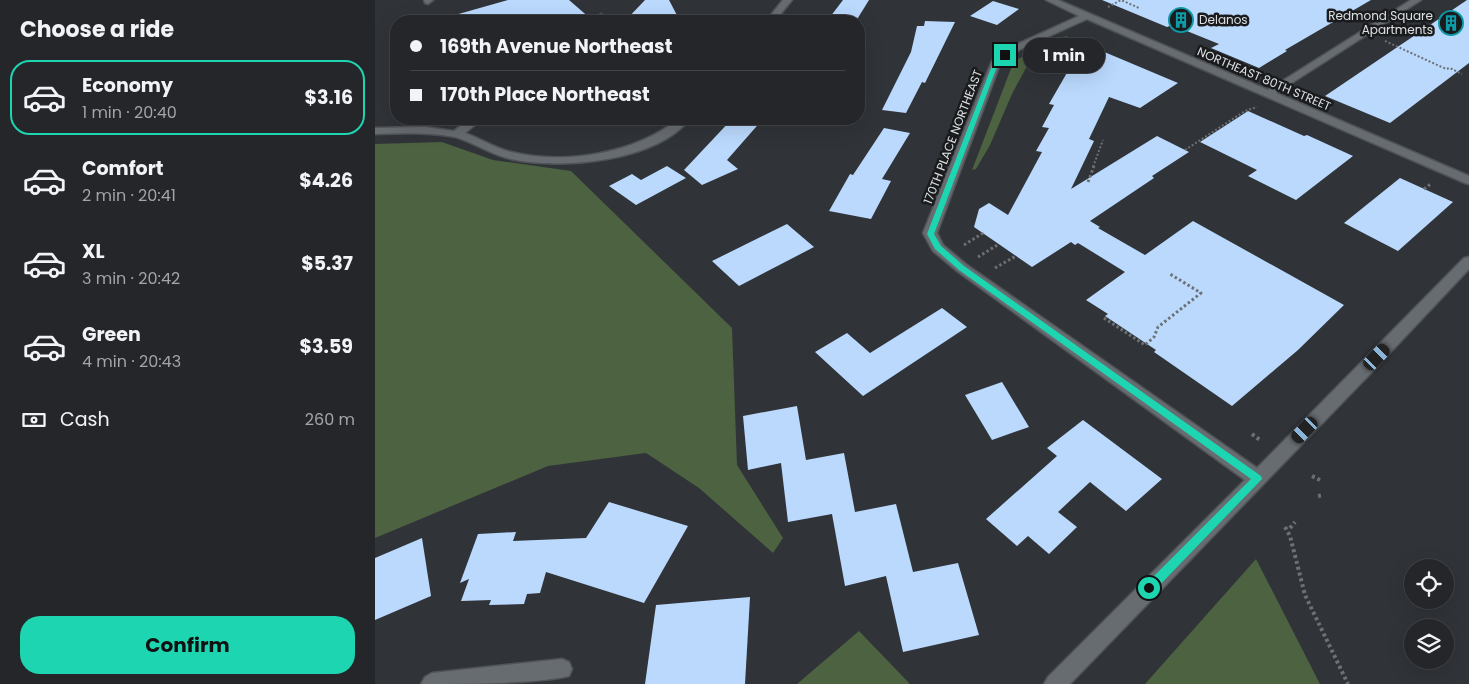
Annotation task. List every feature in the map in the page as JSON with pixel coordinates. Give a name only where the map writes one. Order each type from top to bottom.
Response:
[{"type":"street","points":[[775,15],[789,0]]},
{"type":"street","name":"NORTHEAST 80TH STREET","points":[[1050,0],[1469,180]]},
{"type":"street","points":[[1269,94],[1417,0]]},
{"type":"street","name":"170TH PLACE NORTHEAST","points":[[1087,16],[1016,48],[996,63],[930,234],[938,248],[961,268],[1258,479]]},
{"type":"street","points":[[457,134],[468,125]]},
{"type":"street","points":[[375,131],[421,129],[457,134],[509,156],[538,161],[577,160],[615,153],[641,144],[669,131],[676,125]]},
{"type":"street","points":[[1055,684],[1258,479],[1469,261]]},
{"type":"street","points":[[432,684],[562,669]]},
{"type":"path","points":[[1103,9],[1121,0],[1139,8]]},
{"type":"path","points":[[1385,40],[1462,74]]},
{"type":"path","points":[[1185,150],[1245,111],[1262,105]]},
{"type":"path","points":[[1088,182],[1103,140]]},
{"type":"path","points":[[964,245],[983,233]]},
{"type":"path","points":[[978,257],[999,244]]},
{"type":"path","points":[[995,268],[1016,256]]},
{"type":"path","points":[[1104,318],[1145,346],[1154,337],[1159,327],[1201,293],[1170,274]]},
{"type":"path","points":[[1252,434],[1260,440]]},
{"type":"path","points":[[1312,476],[1320,480]]},
{"type":"path","points":[[1318,496],[1324,495]]},
{"type":"path","points":[[1295,522],[1287,527],[1305,594],[1348,684]]},
{"type":"green space","points":[[1066,36],[1068,37],[1064,47],[1042,55],[1027,66],[1012,94],[990,145],[976,169],[972,170],[1012,66],[1018,59]]},
{"type":"green space","points":[[442,142],[493,160],[571,171],[732,328],[737,465],[783,538],[773,553],[699,488],[646,453],[548,466],[375,538],[375,144]]},
{"type":"green space","points":[[1256,559],[1320,684],[1145,684]]},
{"type":"green space","points":[[859,631],[910,684],[797,684]]},
{"type":"building","points":[[508,0],[569,0],[586,15],[455,15]]},
{"type":"building","points":[[645,0],[669,0],[677,15],[631,15]]},
{"type":"building","points":[[843,0],[869,0],[860,15],[832,15]]},
{"type":"building","points":[[1102,0],[1371,0],[1285,50],[1287,51],[1259,68],[1211,48],[1219,44],[1172,25],[1167,27]]},
{"type":"building","points":[[1469,0],[1469,63],[1390,123],[1325,96]]},
{"type":"building","points":[[993,1],[1019,9],[997,25],[970,16]]},
{"type":"building","points":[[925,21],[955,22],[925,83],[922,82],[906,113],[882,110],[911,52],[917,26],[924,26]]},
{"type":"building","points":[[1083,43],[1178,83],[1140,108],[1109,97],[1089,139],[1094,141],[1071,189],[1157,136],[1189,152],[1090,221],[1100,227],[1098,228],[1145,255],[1193,221],[1344,305],[1298,350],[1232,406],[1154,352],[1156,350],[1105,316],[1108,314],[1086,300],[1125,272],[1078,243],[1075,245],[1071,242],[1032,267],[974,227],[979,209],[989,203],[1008,215],[1042,152],[1036,151],[1049,128],[1042,127],[1054,105],[1049,104],[1068,71],[1046,64]]},
{"type":"building","points":[[1248,111],[1353,156],[1296,200],[1248,176],[1257,170],[1200,142]]},
{"type":"building","points":[[726,125],[758,125],[727,160],[738,169],[702,185],[684,170]]},
{"type":"building","points":[[884,128],[910,133],[882,179],[891,181],[871,219],[829,211],[850,174],[853,175]]},
{"type":"building","points":[[667,166],[686,178],[636,205],[609,186],[632,174],[641,180]]},
{"type":"building","points":[[1400,178],[1453,202],[1398,251],[1344,223]]},
{"type":"building","points":[[787,224],[814,247],[739,286],[712,261]]},
{"type":"building","points":[[942,308],[967,327],[863,396],[815,352],[847,333],[870,353]]},
{"type":"building","points":[[1002,382],[1029,427],[992,440],[965,395]]},
{"type":"building","points":[[797,406],[806,460],[844,453],[855,512],[896,504],[913,572],[958,563],[979,635],[903,652],[886,576],[845,586],[832,514],[788,522],[781,463],[748,470],[743,416]]},
{"type":"building","points":[[1083,420],[1162,479],[1126,511],[1090,482],[1058,512],[1077,527],[1049,554],[1028,536],[1017,546],[986,519],[1057,456],[1047,448]]},
{"type":"building","points":[[609,502],[688,526],[644,603],[546,572],[540,593],[527,594],[524,604],[489,605],[491,600],[461,601],[469,579],[460,583],[478,534],[516,532],[513,541],[586,538]]},
{"type":"building","points":[[422,538],[431,596],[375,620],[375,558]]},
{"type":"building","points":[[750,597],[745,684],[645,684],[656,605]]},
{"type":"place","name":"Delanos","points":[[1181,20]]},
{"type":"place","name":"Redmond Square Apartments","points":[[1451,23]]},
{"type":"route","points":[[1005,55],[996,63],[930,234],[938,248],[961,268],[1258,479],[1149,588]]}]
